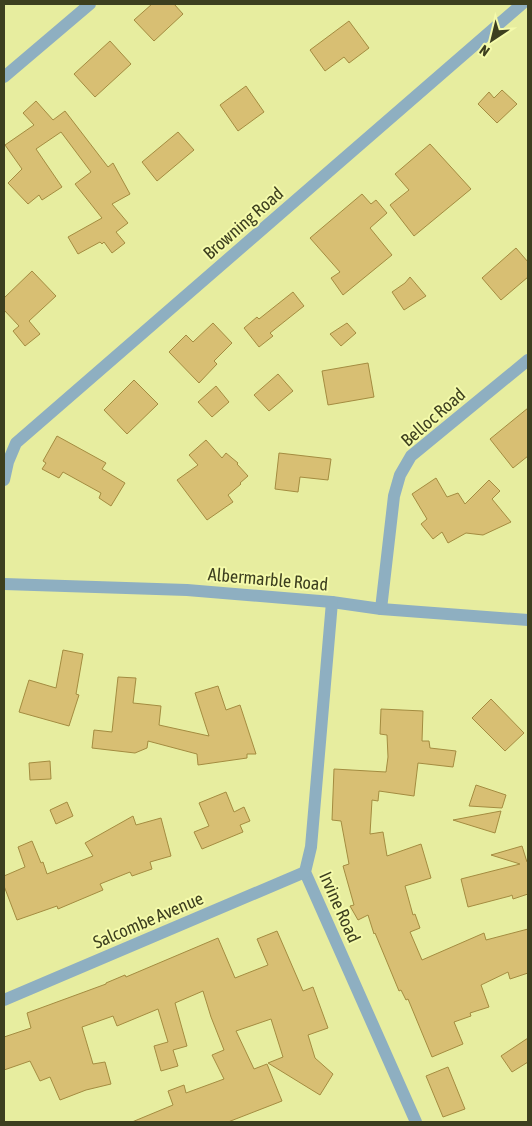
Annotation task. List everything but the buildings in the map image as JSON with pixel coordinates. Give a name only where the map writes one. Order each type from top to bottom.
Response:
[{"type":"street","points":[[4,77],[90,4]]},
{"type":"street","name":"Browning Road","points":[[4,480],[8,462],[16,443],[522,4]]},
{"type":"street","name":"Belloc Road","points":[[381,609],[394,496],[400,476],[412,456],[528,360]]},
{"type":"street","name":"Albermarble Road","points":[[4,584],[187,590],[332,602],[381,609],[528,620]]},
{"type":"street","name":"Irvine Road","points":[[332,602],[311,847],[305,872],[413,1121]]},
{"type":"street","name":"Salcombe Avenue","points":[[4,1000],[305,872]]}]
